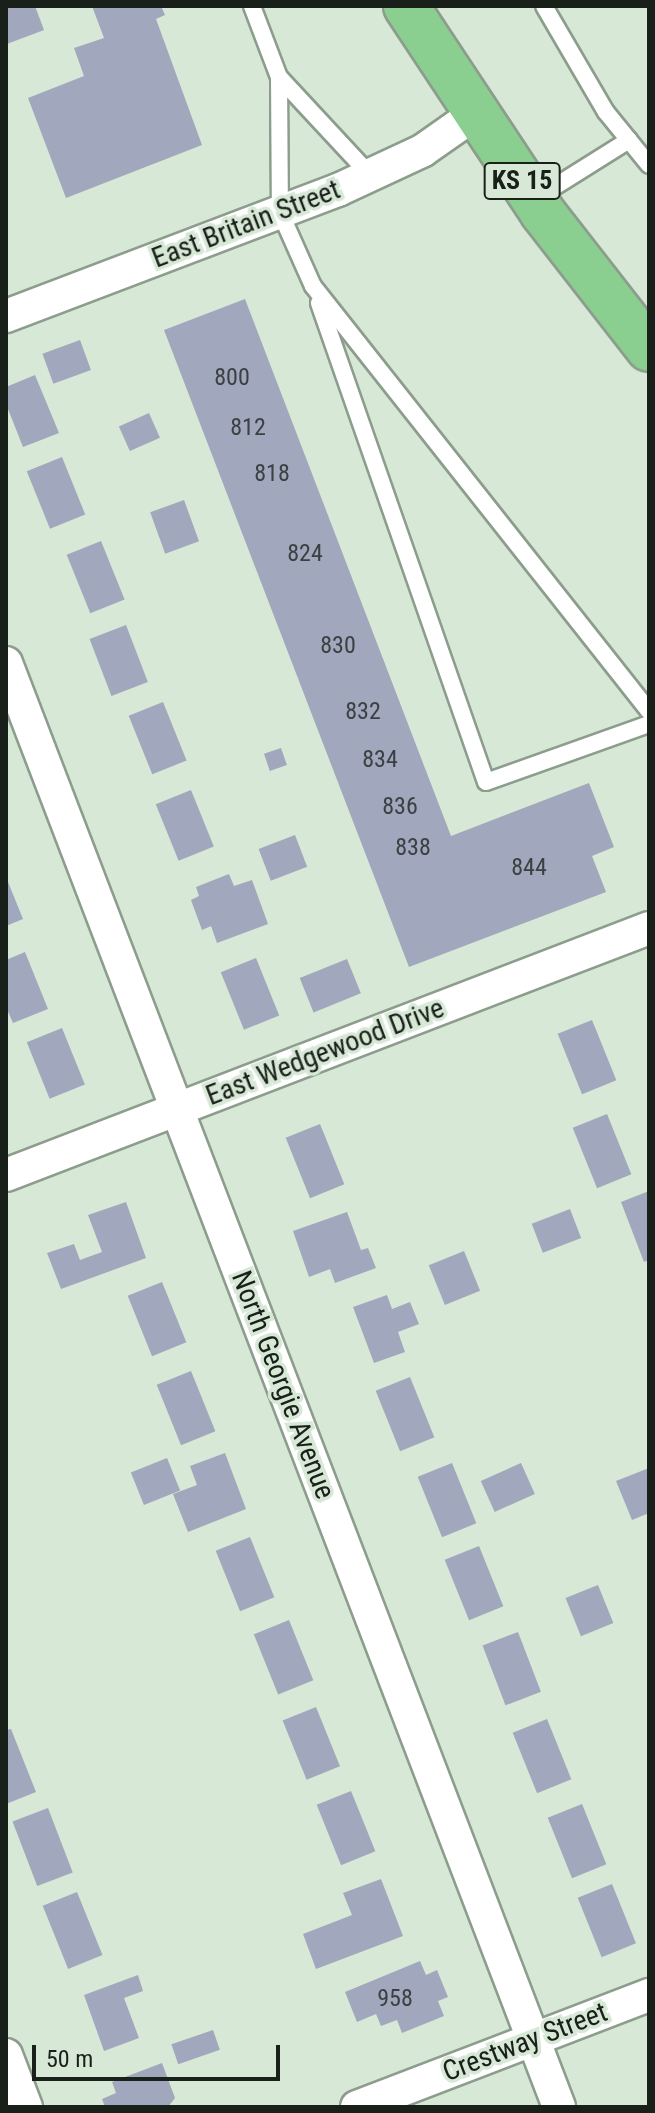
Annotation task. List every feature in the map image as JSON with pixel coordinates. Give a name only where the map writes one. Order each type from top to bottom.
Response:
[{"type":"main road","name":"KS 15","points":[[406,6],[534,199],[649,349]]},
{"type":"street","name":"East Britain Street","points":[[6,316],[370,175],[422,151],[476,113]]},
{"type":"street","name":"North Georgie Avenue","points":[[6,663],[559,2107]]},
{"type":"street","name":"East Wedgewood Drive","points":[[6,1175],[647,934]]},
{"type":"street","name":"Crestway Street","points":[[357,2107],[649,1995]]},
{"type":"street","points":[[6,2055],[26,2107]]},
{"type":"lane","points":[[252,6],[279,77],[280,212],[313,286],[486,782],[649,724]]},
{"type":"lane","points":[[544,6],[606,112],[649,165]]},
{"type":"lane","points":[[279,77],[370,175]]},
{"type":"lane","points":[[534,199],[629,140]]},
{"type":"lane","points":[[313,286],[649,711]]},
{"type":"building","points":[[6,6],[35,6],[44,30],[7,44]]},
{"type":"building","points":[[92,6],[161,6],[165,15],[156,19],[202,145],[66,198],[28,98],[84,76],[74,48],[104,38]]},
{"type":"building","points":[[245,299],[451,836],[589,783],[614,847],[592,856],[606,892],[409,967],[164,330]]},
{"type":"building","points":[[80,340],[91,370],[53,384],[42,354]]},
{"type":"building","points":[[35,375],[59,433],[23,447],[6,404],[6,387]]},
{"type":"building","points":[[149,413],[160,438],[130,451],[119,426]]},
{"type":"building","points":[[62,457],[85,514],[50,529],[27,471]]},
{"type":"building","points":[[184,500],[199,541],[165,554],[150,512]]},
{"type":"building","points":[[101,541],[125,599],[90,613],[67,555]]},
{"type":"building","points":[[126,625],[148,682],[111,696],[90,639]]},
{"type":"building","points":[[163,702],[187,760],[152,774],[129,716]]},
{"type":"building","points":[[281,748],[287,765],[270,771],[264,754]]},
{"type":"building","points":[[191,790],[214,847],[179,861],[156,804]]},
{"type":"building","points":[[295,835],[307,867],[271,881],[259,849]]},
{"type":"building","points":[[229,874],[234,886],[252,880],[268,924],[217,943],[211,926],[202,930],[191,900],[199,896],[196,887]]},
{"type":"building","points":[[6,877],[23,919],[6,926]]},
{"type":"building","points":[[25,952],[48,1009],[13,1023],[6,1007],[6,960]]},
{"type":"building","points":[[256,958],[279,1015],[244,1030],[221,972]]},
{"type":"building","points":[[347,959],[361,993],[314,1012],[300,978]]},
{"type":"building","points":[[592,1020],[616,1080],[582,1094],[558,1034]]},
{"type":"building","points":[[62,1028],[85,1085],[50,1099],[27,1042]]},
{"type":"building","points":[[607,1114],[631,1174],[597,1188],[573,1128]]},
{"type":"building","points":[[320,1124],[344,1184],[310,1198],[286,1138]]},
{"type":"building","points":[[649,1191],[649,1260],[644,1262],[621,1202]]},
{"type":"building","points":[[126,1202],[146,1258],[61,1289],[47,1253],[74,1244],[80,1260],[102,1252],[88,1215]]},
{"type":"building","points":[[570,1209],[581,1238],[543,1253],[532,1224]]},
{"type":"building","points":[[347,1212],[361,1250],[368,1248],[376,1268],[335,1283],[330,1269],[309,1277],[293,1231]]},
{"type":"building","points":[[464,1251],[480,1291],[445,1305],[429,1265]]},
{"type":"building","points":[[162,1282],[186,1342],[152,1356],[128,1296]]},
{"type":"building","points":[[387,1295],[392,1309],[410,1302],[419,1324],[398,1332],[405,1352],[374,1363],[353,1307]]},
{"type":"building","points":[[191,1371],[215,1431],[181,1445],[157,1385]]},
{"type":"building","points":[[410,1377],[434,1437],[400,1451],[376,1391]]},
{"type":"building","points":[[225,1453],[246,1509],[188,1532],[173,1494],[197,1485],[190,1466]]},
{"type":"building","points":[[167,1458],[180,1490],[144,1505],[131,1473]]},
{"type":"building","points":[[452,1463],[476,1523],[442,1537],[418,1477]]},
{"type":"building","points":[[521,1463],[535,1494],[495,1512],[481,1481]]},
{"type":"building","points":[[649,1468],[649,1513],[632,1520],[616,1481]]},
{"type":"building","points":[[250,1537],[274,1597],[240,1611],[216,1551]]},
{"type":"building","points":[[479,1546],[503,1606],[469,1620],[445,1560]]},
{"type":"building","points":[[598,1585],[613,1623],[581,1636],[566,1598]]},
{"type":"building","points":[[289,1620],[313,1680],[278,1695],[254,1634]]},
{"type":"building","points":[[518,1632],[541,1692],[505,1705],[483,1646]]},
{"type":"building","points":[[316,1707],[340,1766],[307,1780],[283,1720]]},
{"type":"building","points":[[547,1719],[571,1779],[537,1793],[513,1733]]},
{"type":"building","points":[[11,1729],[36,1792],[6,1804],[6,1730]]},
{"type":"building","points":[[351,1791],[375,1851],[341,1865],[317,1805]]},
{"type":"building","points":[[582,1804],[606,1864],[572,1878],[548,1818]]},
{"type":"building","points":[[48,1808],[73,1872],[37,1886],[13,1822]]},
{"type":"building","points":[[381,1879],[403,1936],[316,1969],[303,1934],[352,1915],[343,1893]]},
{"type":"building","points":[[612,1884],[636,1943],[602,1957],[578,1898]]},
{"type":"building","points":[[77,1892],[102,1955],[68,1969],[43,1906]]},
{"type":"building","points":[[420,1961],[426,1975],[437,1970],[448,1997],[438,2001],[444,2016],[402,2033],[397,2020],[381,2026],[376,2014],[357,2022],[345,1992]]},
{"type":"building","points":[[138,1975],[143,1991],[124,1998],[139,2038],[104,2051],[84,1995]]},
{"type":"building","points":[[213,2030],[220,2050],[178,2064],[171,2044]]},
{"type":"building","points":[[162,2063],[175,2098],[168,2107],[105,2107],[102,2099],[116,2093],[112,2082]]}]
